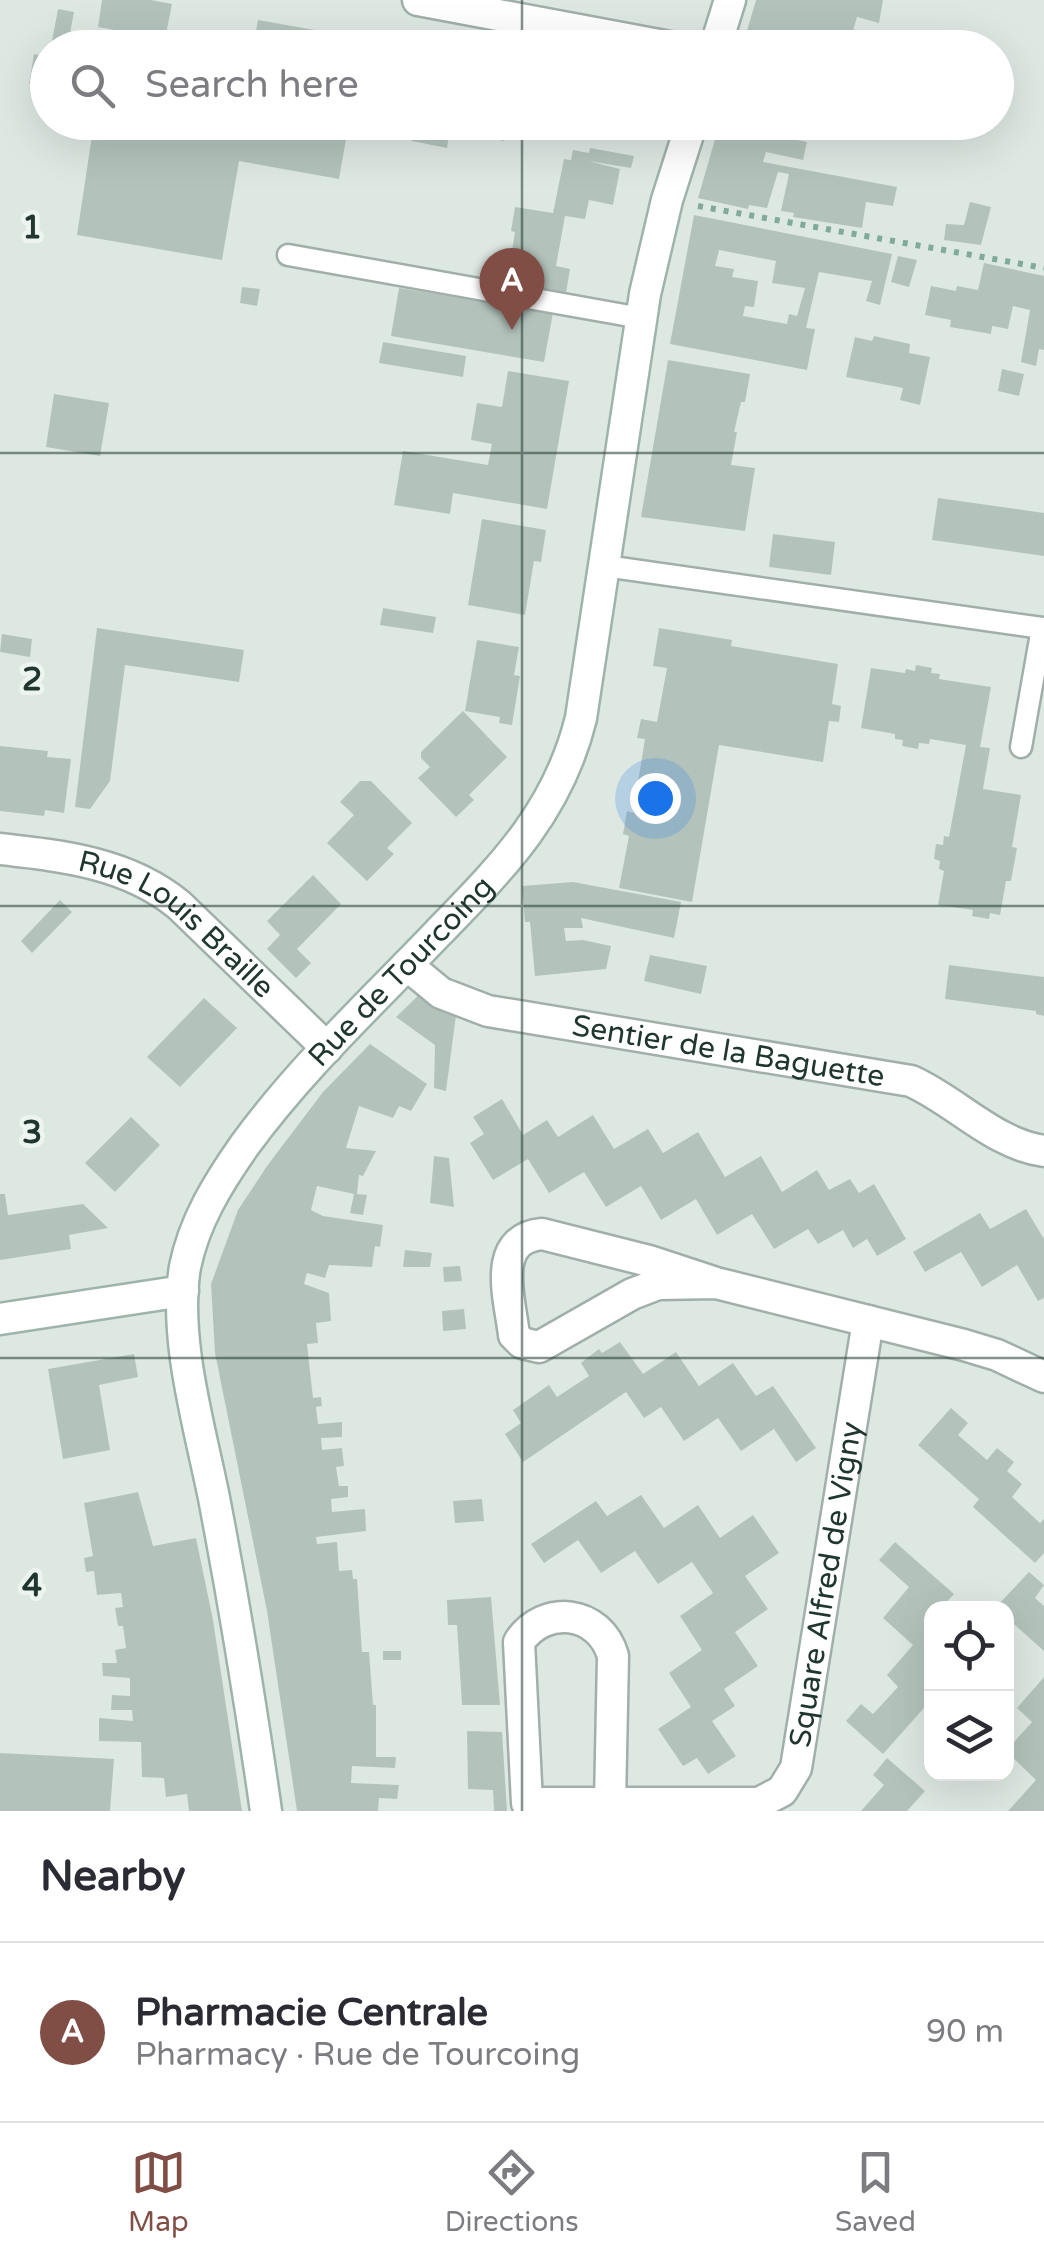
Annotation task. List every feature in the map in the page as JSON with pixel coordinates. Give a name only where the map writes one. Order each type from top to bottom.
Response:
[{"type":"street","points":[[418,0],[579,30]]},
{"type":"street","points":[[721,30],[730,0]]},
{"type":"street","name":"Rue de Tourcoing","points":[[266,1811],[249,1688],[191,1380],[183,1291],[190,1248],[218,1186],[271,1111],[523,841],[562,778],[581,718],[641,318],[667,200],[686,140]]},
{"type":"street","name":"Rue Louis Braille","points":[[0,849],[63,856],[132,876],[167,895],[328,1048]]},
{"type":"street","name":"Sentier de la Baguette","points":[[408,965],[442,993],[488,1011],[911,1082],[938,1093],[1002,1137],[1044,1152]]},
{"type":"street","points":[[716,1283],[658,1284],[632,1294],[539,1348],[514,1336],[507,1262],[513,1246],[526,1236],[542,1234],[998,1355],[1044,1377]]},
{"type":"street","points":[[0,1319],[183,1291]]},
{"type":"street","name":"Square Alfred de Vigny","points":[[610,1803],[614,1656],[610,1644],[604,1634],[583,1620],[544,1618],[528,1628],[518,1642],[527,1803],[557,1807],[610,1803],[759,1804],[782,1791],[796,1768],[868,1321]]},
{"type":"lane","points":[[288,255],[641,318]]},
{"type":"lane","points":[[605,566],[1042,628],[1021,747]]},
{"type":"path","points":[[667,200],[1044,268]]},
{"type":"building","points":[[102,0],[172,4],[167,30],[98,27]]},
{"type":"building","points":[[756,0],[883,0],[879,23],[857,17],[853,30],[747,30]]},
{"type":"building","points":[[58,9],[74,12],[71,30],[54,30]]},
{"type":"building","points":[[258,20],[315,30],[256,30]]},
{"type":"building","points":[[91,140],[346,140],[339,179],[239,161],[222,260],[77,235]]},
{"type":"building","points":[[412,140],[448,140],[447,148]]},
{"type":"building","points":[[715,140],[807,142],[803,160],[766,152],[763,162],[897,187],[893,206],[866,202],[862,228],[793,217],[794,213],[781,211],[789,174],[778,172],[767,208],[749,205],[748,209],[698,198]]},
{"type":"building","points":[[590,148],[634,156],[631,168],[588,161],[620,169],[613,205],[589,200],[585,219],[565,216],[556,266],[570,269],[566,293],[507,283],[515,207],[553,213],[564,159],[571,160],[573,150],[589,153]]},
{"type":"building","points":[[970,202],[991,207],[981,245],[944,240],[946,224],[964,225]]},
{"type":"building","points":[[694,215],[892,254],[880,305],[866,301],[872,281],[819,272],[806,328],[815,329],[807,370],[670,344]],"holes":[[[719,250],[776,261],[772,283],[805,288],[797,316],[789,314],[787,324],[743,316],[745,306],[754,307],[758,281],[732,277],[734,269],[715,266]]]},
{"type":"building","points":[[898,256],[917,260],[909,287],[891,282]]},
{"type":"building","points":[[984,263],[1044,276],[1044,350],[1039,349],[1036,366],[1021,362],[1030,310],[1013,306],[1008,329],[992,326],[991,334],[950,327],[951,320],[925,315],[931,286],[978,290]]},
{"type":"building","points":[[242,287],[260,289],[257,306],[240,303]]},
{"type":"building","points":[[399,288],[553,313],[544,362],[391,336]]},
{"type":"building","points":[[874,336],[910,344],[909,353],[930,357],[920,405],[900,400],[903,388],[846,377],[855,337],[872,341]]},
{"type":"building","points":[[383,342],[466,356],[463,377],[379,363]]},
{"type":"building","points":[[668,360],[750,374],[734,432],[731,465],[755,468],[745,531],[641,517]]},
{"type":"building","points":[[1002,369],[1024,374],[1019,396],[998,391]]},
{"type":"building","points":[[508,371],[569,381],[547,509],[453,493],[450,514],[394,505],[403,451],[488,465],[492,444],[471,440],[477,403],[502,407]]},
{"type":"building","points":[[54,394],[109,403],[100,456],[46,447]]},
{"type":"building","points":[[938,498],[1044,513],[1044,556],[932,540]]},
{"type":"building","points":[[482,519],[546,530],[541,562],[534,561],[525,615],[468,605]]},
{"type":"building","points":[[773,534],[835,542],[831,575],[769,567]]},
{"type":"building","points":[[383,608],[436,617],[433,633],[380,625]]},
{"type":"building","points":[[97,628],[244,650],[239,682],[125,665],[110,781],[90,809],[75,807]]},
{"type":"building","points":[[659,628],[732,640],[731,646],[838,664],[832,704],[841,706],[839,722],[829,721],[823,762],[719,745],[692,902],[619,888],[629,836],[623,834],[627,811],[633,813],[645,739],[637,738],[641,719],[657,722],[667,668],[653,666]]},
{"type":"building","points":[[2,634],[32,639],[30,657],[0,652]]},
{"type":"building","points":[[477,640],[519,647],[514,675],[520,676],[512,725],[499,723],[500,717],[465,711]]},
{"type":"building","points":[[916,665],[932,668],[931,673],[940,674],[939,679],[991,687],[980,747],[990,748],[983,789],[1021,795],[1011,881],[1006,881],[1000,915],[990,913],[989,919],[972,916],[973,910],[938,905],[944,871],[939,869],[940,861],[934,859],[936,844],[943,845],[944,836],[949,837],[966,745],[930,739],[929,744],[919,743],[918,749],[902,746],[903,740],[895,739],[895,734],[861,728],[871,668],[905,673],[906,669],[915,671]]},
{"type":"building","points":[[463,711],[507,757],[469,795],[474,800],[456,817],[418,778],[430,767],[421,758],[421,752]]},
{"type":"building","points":[[0,746],[48,751],[47,757],[71,759],[64,813],[45,810],[44,816],[0,811]]},
{"type":"building","points":[[360,781],[371,781],[412,823],[387,848],[394,854],[367,881],[327,843],[354,815],[340,802]]},
{"type":"building","points":[[313,875],[341,904],[297,949],[311,963],[296,978],[267,949],[280,935],[267,921]]},
{"type":"building","points":[[573,882],[681,902],[674,938],[581,918],[583,928],[564,928],[566,941],[611,946],[606,969],[535,976],[522,886]]},
{"type":"building","points":[[60,900],[72,912],[32,953],[21,941]]},
{"type":"building","points":[[650,955],[707,966],[701,994],[644,981]]},
{"type":"building","points":[[949,965],[1044,977],[1044,1016],[1036,1011],[945,999]]},
{"type":"building","points":[[422,992],[456,1015],[446,1091],[434,1088],[435,1045],[396,1017]]},
{"type":"building","points":[[204,998],[237,1028],[180,1087],[147,1057]]},
{"type":"building","points":[[370,1044],[427,1084],[411,1111],[399,1106],[393,1118],[359,1106],[346,1148],[376,1151],[363,1176],[359,1175],[357,1194],[367,1195],[363,1215],[350,1213],[354,1194],[317,1186],[311,1210],[323,1216],[383,1225],[372,1267],[329,1265],[325,1278],[307,1273],[304,1284],[329,1293],[331,1321],[316,1323],[318,1343],[307,1344],[313,1398],[321,1397],[322,1406],[316,1407],[318,1424],[342,1422],[342,1437],[321,1438],[322,1450],[342,1448],[344,1466],[336,1467],[339,1486],[348,1486],[348,1497],[331,1499],[332,1512],[365,1509],[366,1531],[316,1537],[317,1544],[337,1542],[339,1571],[352,1570],[353,1579],[357,1579],[362,1652],[369,1652],[376,1705],[376,1757],[396,1757],[395,1768],[352,1766],[351,1783],[399,1785],[397,1799],[379,1798],[378,1811],[297,1811],[267,1611],[215,1353],[211,1284],[238,1210],[267,1166],[323,1092]]},
{"type":"building","points":[[502,1099],[523,1135],[547,1120],[558,1137],[593,1115],[614,1149],[648,1129],[663,1153],[698,1132],[725,1177],[761,1156],[782,1192],[817,1170],[829,1190],[850,1179],[859,1193],[874,1184],[906,1239],[877,1256],[867,1239],[853,1248],[843,1230],[818,1244],[808,1229],[774,1249],[752,1214],[717,1235],[696,1199],[661,1220],[641,1186],[606,1207],[584,1172],[549,1193],[528,1159],[493,1180],[470,1143],[484,1134],[473,1117]]},
{"type":"building","points":[[131,1117],[160,1145],[115,1192],[85,1163]]},
{"type":"building","points":[[434,1156],[449,1158],[454,1207],[430,1203]]},
{"type":"building","points":[[0,1194],[5,1194],[8,1215],[83,1204],[108,1228],[69,1235],[71,1249],[0,1260]]},
{"type":"building","points":[[1026,1209],[1044,1239],[1044,1298],[1038,1301],[1017,1265],[982,1287],[961,1252],[925,1272],[913,1252],[980,1213],[990,1229]]},
{"type":"building","points":[[405,1250],[432,1253],[430,1267],[403,1267]]},
{"type":"building","points":[[460,1266],[462,1281],[444,1282],[443,1267]]},
{"type":"building","points":[[464,1309],[466,1329],[443,1331],[442,1311]]},
{"type":"building","points":[[620,1342],[643,1374],[676,1352],[699,1386],[733,1363],[756,1396],[773,1386],[816,1448],[796,1462],[774,1429],[741,1451],[718,1418],[684,1441],[661,1407],[644,1418],[626,1392],[523,1462],[505,1434],[521,1423],[513,1410],[549,1385],[557,1397],[589,1376],[581,1363],[599,1349],[602,1353]]},
{"type":"building","points":[[134,1354],[138,1377],[99,1385],[110,1450],[63,1459],[48,1369]]},
{"type":"building","points":[[951,1408],[968,1423],[958,1435],[987,1460],[997,1448],[1014,1462],[1007,1471],[1022,1484],[1012,1497],[1040,1523],[1044,1519],[1044,1553],[1035,1563],[973,1507],[979,1499],[918,1445]]},
{"type":"building","points":[[138,1492],[153,1546],[196,1538],[213,1620],[242,1811],[189,1811],[187,1794],[166,1797],[164,1778],[142,1777],[141,1742],[99,1741],[99,1718],[133,1721],[132,1710],[111,1710],[112,1695],[130,1696],[130,1678],[103,1676],[102,1663],[117,1663],[115,1650],[126,1648],[115,1608],[123,1607],[121,1593],[97,1595],[94,1571],[86,1572],[84,1558],[93,1556],[84,1503]]},
{"type":"building","points":[[641,1495],[664,1528],[698,1505],[720,1538],[753,1515],[779,1553],[745,1576],[768,1609],[735,1632],[758,1666],[724,1689],[735,1706],[712,1721],[736,1756],[708,1774],[697,1758],[683,1766],[658,1729],[691,1707],[669,1673],[702,1650],[680,1616],[713,1593],[692,1562],[658,1584],[635,1551],[601,1573],[578,1540],[544,1563],[531,1544],[596,1501],[607,1516]]},
{"type":"building","points":[[482,1499],[484,1521],[455,1523],[453,1501]]},
{"type":"building","points":[[895,1542],[954,1594],[948,1601],[924,1601],[924,1708],[883,1754],[846,1721],[861,1704],[873,1714],[898,1687],[887,1675],[913,1645],[883,1618],[909,1587],[879,1560]]},
{"type":"building","points":[[1029,1572],[1044,1585],[1035,1598],[1044,1606],[1044,1651],[1014,1624],[1014,1601],[1002,1601]]},
{"type":"building","points":[[491,1597],[500,1705],[462,1705],[457,1625],[448,1625],[447,1600]]},
{"type":"building","points":[[383,1651],[401,1651],[401,1660],[383,1660]]},
{"type":"building","points":[[1044,1677],[1044,1811],[1008,1811],[1036,1780],[1014,1759],[1014,1742],[1032,1722],[1017,1708]]},
{"type":"building","points":[[467,1731],[502,1732],[507,1811],[494,1811],[493,1790],[468,1789]]},
{"type":"building","points":[[0,1753],[114,1759],[110,1811],[0,1811]]},
{"type":"building","points":[[887,1758],[925,1791],[907,1811],[861,1811],[884,1785],[873,1775]]},
{"type":"place","name":"Pharmacie Centrale","points":[[512,330]]}]
